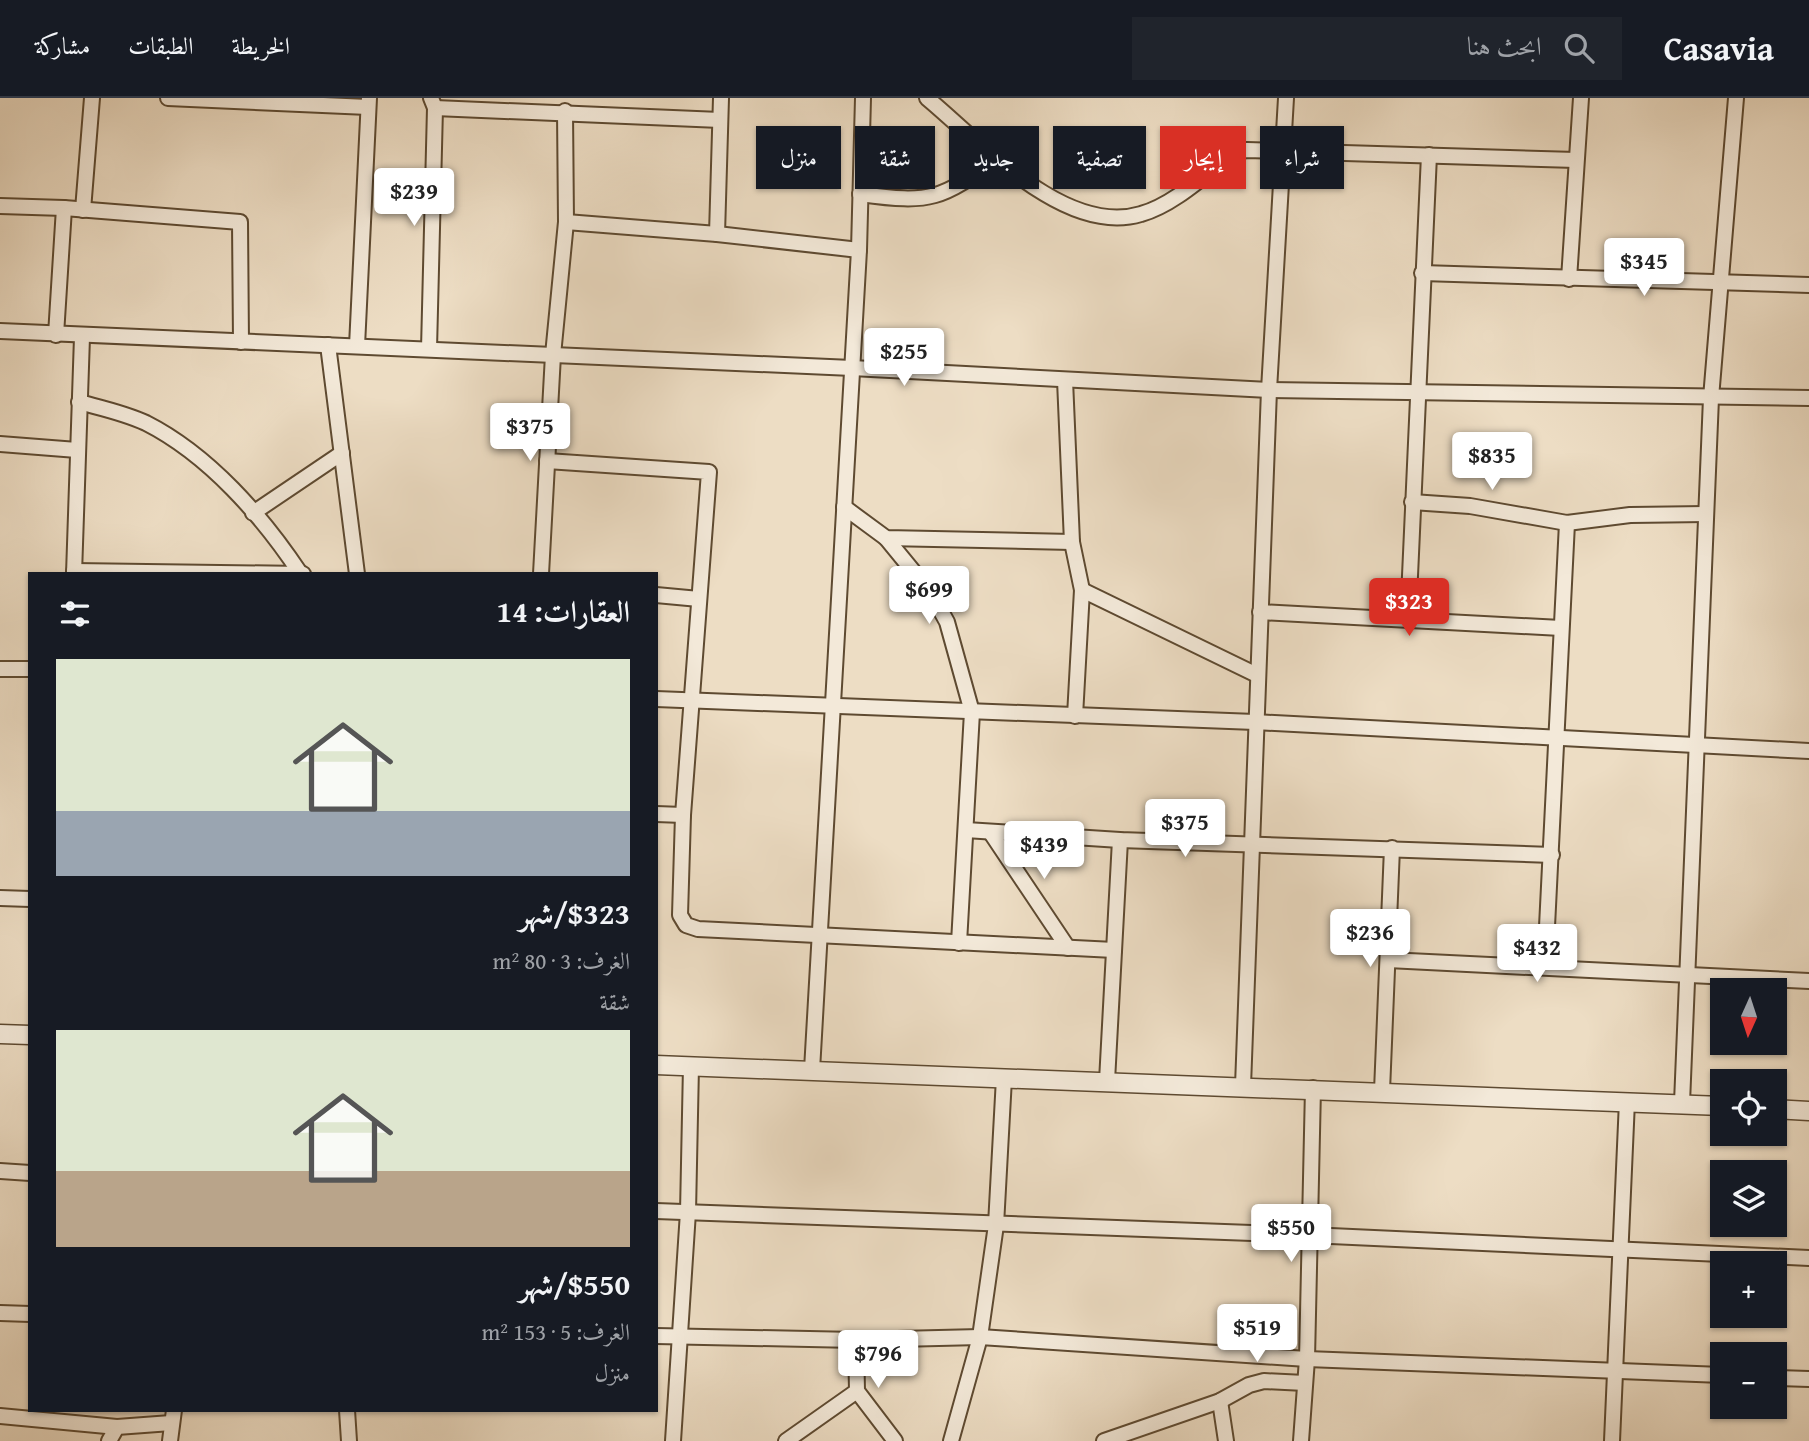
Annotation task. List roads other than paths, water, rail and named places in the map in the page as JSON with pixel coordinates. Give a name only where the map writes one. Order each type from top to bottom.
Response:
[{"type":"street","points":[[83,210],[92,98]]},
{"type":"street","points":[[168,98],[368,103],[357,346]]},
{"type":"street","points":[[717,234],[721,98]]},
{"type":"street","points":[[812,1070],[859,250],[863,98]]},
{"type":"street","points":[[927,98],[961,126]]},
{"type":"street","points":[[1283,126],[1286,98]]},
{"type":"street","points":[[1569,279],[1581,98]]},
{"type":"street","points":[[1682,1103],[1711,398],[1736,98]]},
{"type":"street","points":[[429,349],[433,103],[720,120]]},
{"type":"street","points":[[541,572],[553,355],[566,222],[565,111]]},
{"type":"street","points":[[1037,189],[1065,206],[1093,215],[1118,218],[1157,208],[1235,152],[1260,150]]},
{"type":"street","points":[[1344,152],[1576,160]]},
{"type":"street","points":[[1408,620],[1429,155]]},
{"type":"street","points":[[860,194],[899,200],[937,196],[953,189]]},
{"type":"street","points":[[1242,1086],[1279,189]]},
{"type":"street","points":[[0,206],[64,208],[240,222],[242,342]]},
{"type":"street","points":[[55,335],[64,208]]},
{"type":"street","points":[[566,222],[717,234],[859,250]]},
{"type":"street","points":[[1422,273],[1809,285]]},
{"type":"street","points":[[0,331],[82,337],[852,368],[1269,390],[1417,395],[1809,398]]},
{"type":"street","points":[[74,572],[82,337]]},
{"type":"street","points":[[328,345],[357,572]]},
{"type":"street","points":[[1065,380],[1072,542],[1082,590],[1074,716]]},
{"type":"street","points":[[79,401],[145,423],[174,440],[210,469],[253,513],[300,572]]},
{"type":"street","points":[[0,444],[77,450]]},
{"type":"street","points":[[253,513],[342,453]]},
{"type":"street","points":[[547,461],[709,472],[683,815],[680,915],[685,925],[698,929],[818,937],[1114,950]]},
{"type":"street","points":[[1412,502],[1469,506],[1567,523],[1630,516],[1706,514]]},
{"type":"street","points":[[844,507],[886,538],[931,593],[947,622],[972,712],[959,943]]},
{"type":"street","points":[[1545,967],[1567,523]]},
{"type":"street","points":[[886,538],[1072,542]]},
{"type":"street","points":[[1082,590],[1257,675]]},
{"type":"street","points":[[658,595],[699,599]]},
{"type":"street","points":[[1260,612],[1560,628]]},
{"type":"street","points":[[0,669],[28,669]]},
{"type":"street","points":[[658,699],[1255,722],[1809,751]]},
{"type":"street","points":[[658,814],[683,815]]},
{"type":"street","points":[[966,830],[1120,839],[1552,855]]},
{"type":"street","points":[[991,833],[1068,948]]},
{"type":"street","points":[[1107,1081],[1120,839]]},
{"type":"street","points":[[1382,1091],[1392,848]]},
{"type":"street","points":[[0,898],[28,899]]},
{"type":"street","points":[[1388,960],[1809,981]]},
{"type":"street","points":[[0,1034],[28,1035]]},
{"type":"street","points":[[658,1065],[1710,1105]]},
{"type":"street","points":[[673,1441],[688,1212],[691,1066]]},
{"type":"street","points":[[951,1441],[980,1338],[996,1225],[1004,1078]]},
{"type":"street","points":[[1301,1441],[1307,1359],[1313,1088]]},
{"type":"street","points":[[1612,1441],[1628,1101]]},
{"type":"street","points":[[1787,1110],[1809,1111]]},
{"type":"street","points":[[0,1171],[28,1173]]},
{"type":"street","points":[[658,1210],[1309,1235],[1809,1258]]},
{"type":"street","points":[[0,1313],[28,1314]]},
{"type":"street","points":[[658,1336],[856,1340],[980,1338],[1307,1359],[1710,1374]]},
{"type":"street","points":[[856,1340],[857,1391],[895,1441]]},
{"type":"street","points":[[1787,1378],[1809,1379]]},
{"type":"street","points":[[1104,1441],[1220,1401],[1249,1385],[1264,1381],[1305,1383]]},
{"type":"street","points":[[786,1441],[857,1391]]},
{"type":"street","points":[[1220,1401],[1226,1441]]},
{"type":"street","points":[[347,1412],[349,1441]]},
{"type":"street","points":[[0,1416],[117,1427],[172,1417],[170,1441]]},
{"type":"street","points":[[109,1441],[117,1427]]}]
